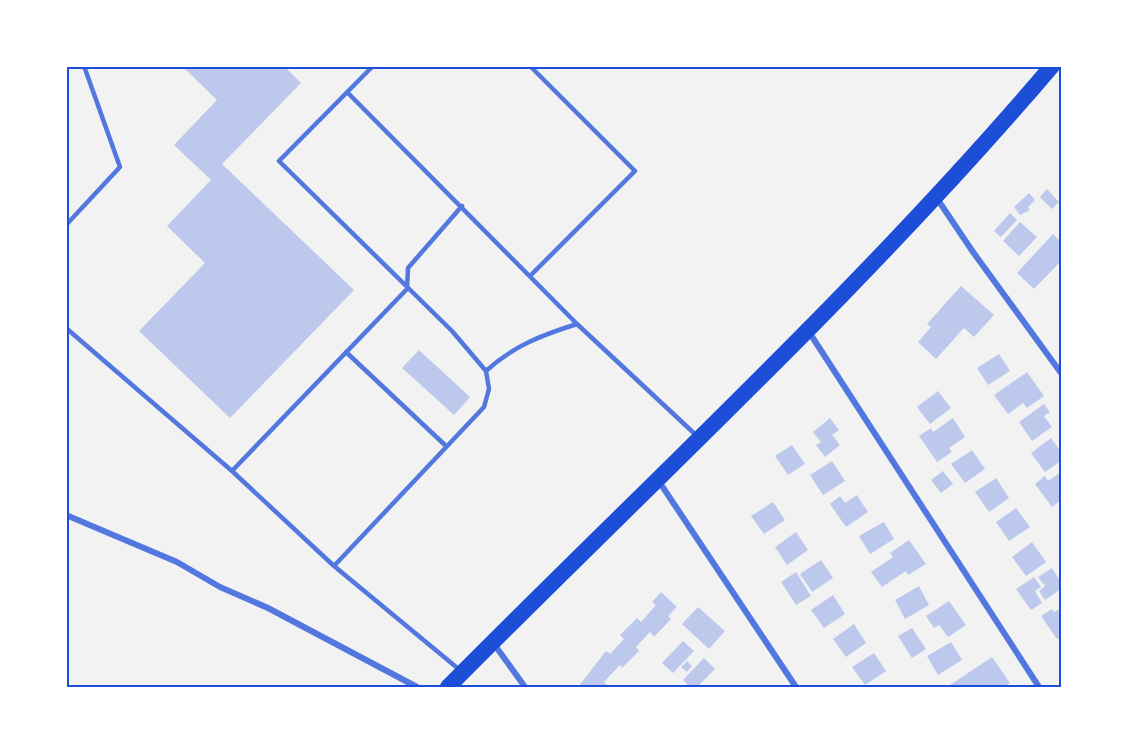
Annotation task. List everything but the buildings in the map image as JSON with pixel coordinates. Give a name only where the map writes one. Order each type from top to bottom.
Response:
[{"type":"highway","points":[[448,687],[807,329],[936,197],[1054,68]]},
{"type":"street","points":[[936,197],[1061,373]]},
{"type":"street","points":[[807,329],[1039,687]]},
{"type":"street","points":[[657,480],[796,687]]},
{"type":"street","points":[[66,515],[177,562],[220,587],[268,608],[417,687]]},
{"type":"street","points":[[492,642],[525,687]]},
{"type":"lane","points":[[66,225],[120,166],[84,66]]},
{"type":"lane","points":[[334,566],[484,407],[489,389],[486,371],[452,332],[279,160],[373,66]]},
{"type":"lane","points":[[530,66],[635,171],[530,276]]},
{"type":"lane","points":[[347,92],[577,324],[699,438]]},
{"type":"lane","points":[[232,471],[407,289],[408,268],[462,206]]},
{"type":"lane","points":[[486,371],[502,356],[534,338],[577,324]]},
{"type":"lane","points":[[66,328],[232,471],[334,566],[462,672]]},
{"type":"lane","points":[[346,352],[446,446]]}]
